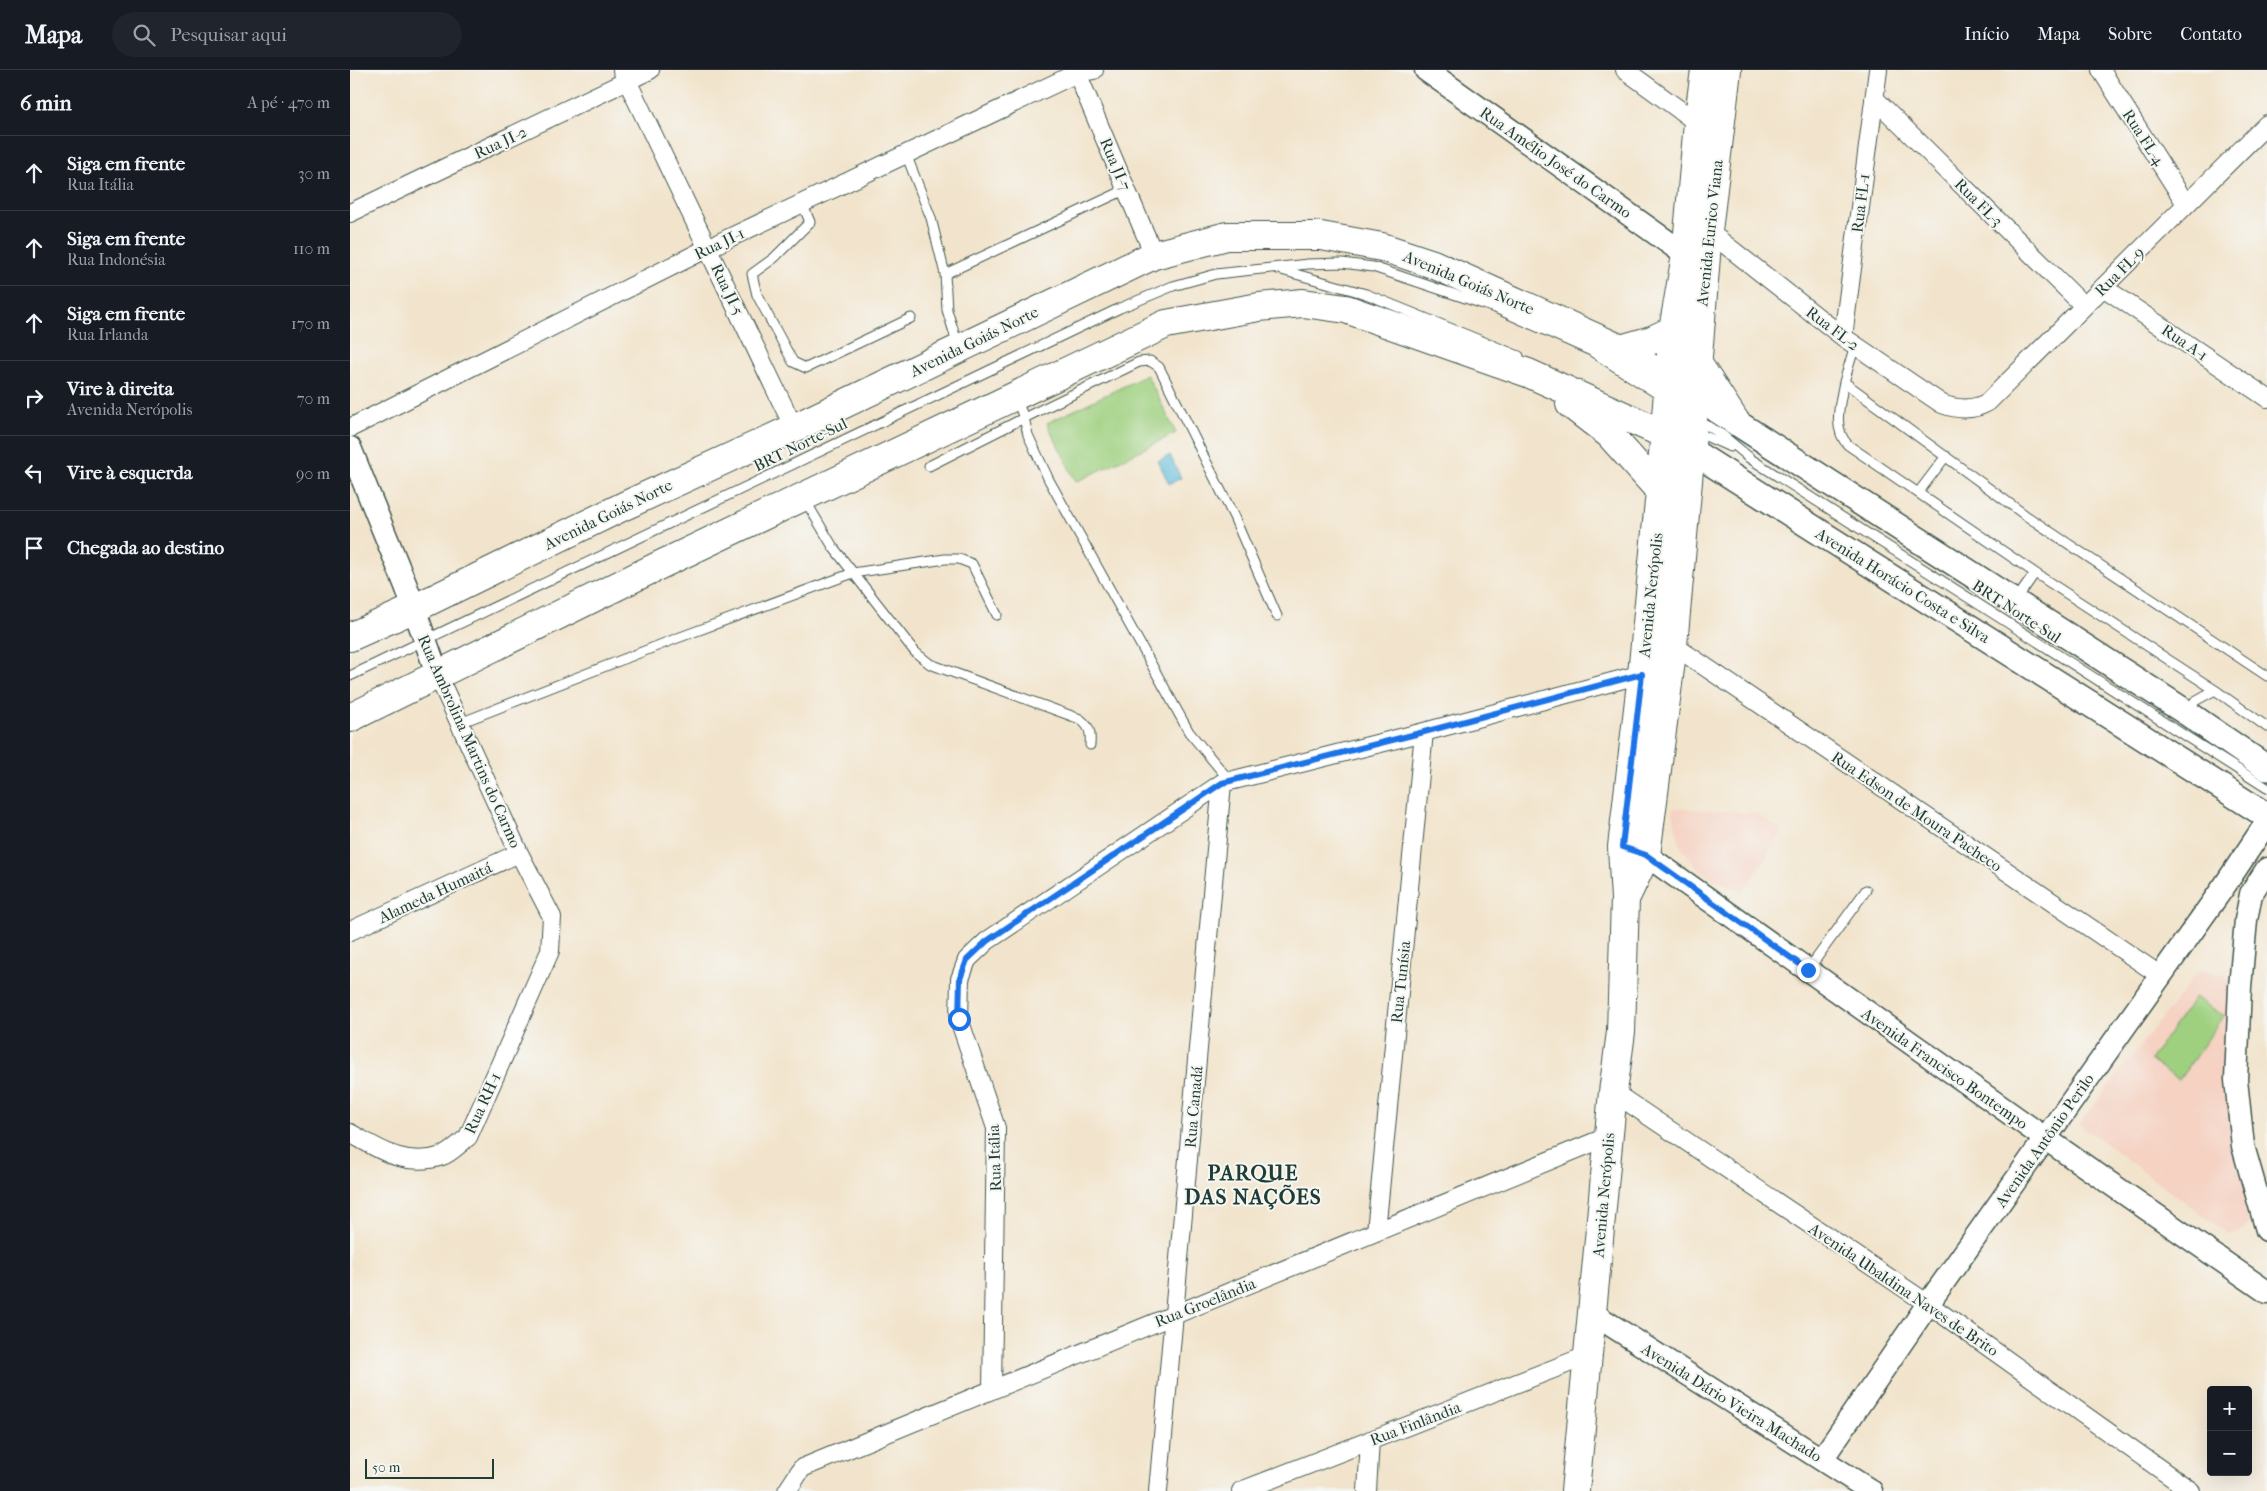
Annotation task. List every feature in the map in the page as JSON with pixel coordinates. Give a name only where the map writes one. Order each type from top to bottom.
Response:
[{"type":"main road","name":"Avenida Eurico Viana","points":[[1678,416],[1673,330],[1686,255],[1698,122],[1705,70]]},
{"type":"main road","name":"Avenida Eurico Viana","points":[[1678,416],[1696,361],[1708,231],[1727,70]]},
{"type":"main road","name":"Avenida Goiás Norte","points":[[350,637],[414,609],[624,506],[794,428],[1154,254],[1227,236],[1321,236],[1382,247],[1433,264],[1621,349]]},
{"type":"main road","points":[[350,718],[651,569],[802,497],[1019,407],[1166,324],[1259,307],[1303,303],[1346,309],[1530,367],[1609,434],[1660,492]]},
{"type":"main road","points":[[1621,349],[1652,340],[1673,330]]},
{"type":"main road","name":"Avenida Horácio Costa e Silva","points":[[1621,349],[1678,416],[2267,816]]},
{"type":"main road","points":[[1696,361],[1735,421]]},
{"type":"main road","name":"Avenida Horácio Costa e Silva","points":[[1530,367],[1678,416],[1735,421],[2014,603],[2187,712],[2267,768]]},
{"type":"main road","name":"Avenida Nerópolis","points":[[1634,851],[1642,674],[1660,492],[1678,416]]},
{"type":"main road","name":"Avenida Nerópolis","points":[[1575,1491],[1612,1092],[1621,1032],[1625,899],[1673,645],[1678,416]]},
{"type":"street","name":"Rua JI-2","points":[[350,213],[625,76],[650,70]]},
{"type":"street","name":"Rua JI-1","points":[[350,428],[708,248],[1076,73],[1094,70]]},
{"type":"street","name":"Rua Amélio José do Carmo","points":[[1426,70],[1686,255]]},
{"type":"street","points":[[1625,70],[1719,139]]},
{"type":"street","name":"Rua FL-1","points":[[1849,341],[1878,70]]},
{"type":"street","name":"Rua FL-4","points":[[2101,70],[2186,204]]},
{"type":"street","name":"Rua JI-7","points":[[1076,73],[1154,254]]},
{"type":"street","name":"Rua JI-5","points":[[625,76],[794,428]]},
{"type":"street","name":"Rua FL-3","points":[[1874,98],[2084,306]]},
{"type":"street","name":"Rua FL-9","points":[[1967,409],[1979,408],[1988,402],[2267,124]]},
{"type":"street","name":"Rua FL-2","points":[[1708,231],[1849,341],[1942,404],[1954,409],[1967,409]]},
{"type":"street","name":"Rua A-1","points":[[2103,287],[2267,398]]},
{"type":"street","name":"Rua Ambrolina Martins do Carmo","points":[[350,448],[406,586],[438,676],[519,853],[552,917],[550,950]]},
{"type":"street","name":"Rua Edson de Moura Pacheco","points":[[1673,645],[2161,976]]},
{"type":"street","name":"Rua Itália","points":[[992,1390],[996,1128],[959,1019],[960,979],[967,960],[987,941],[1226,782],[1642,674]]},
{"type":"street","name":"Rua Tunísia","points":[[1376,1232],[1424,732]]},
{"type":"street","name":"Rua Canadá","points":[[1158,1491],[1226,782]]},
{"type":"street","name":"Avenida Antônio Perilo","points":[[1822,1458],[1928,1304],[2225,885],[2267,822]]},
{"type":"street","name":"Avenida Francisco Bontempo","points":[[1634,851],[1808,970],[2046,1139],[2267,1292]]},
{"type":"street","name":"Alameda Humaitá","points":[[350,931],[519,853]]},
{"type":"street","points":[[2267,869],[2251,894],[2246,920],[2240,987],[2236,1080],[2243,1146],[2267,1230]]},
{"type":"street","points":[[2225,885],[2251,894]]},
{"type":"street","name":"Rua RH-1","points":[[350,1133],[388,1155],[415,1160],[444,1156],[468,1137],[550,950]]},
{"type":"street","name":"Avenida Ubaldina Naves de Brito","points":[[1612,1092],[1928,1304],[2191,1491]]},
{"type":"street","name":"Rua Groelândia","points":[[787,1491],[802,1468],[1609,1136]]},
{"type":"street","name":"Avenida Dário Vieira Machado","points":[[1592,1313],[1871,1491]]},
{"type":"street","name":"Rua Finlândia","points":[[1241,1491],[1589,1354]]},
{"type":"street","points":[[1367,1491],[1370,1440]]},
{"type":"lane","points":[[906,154],[931,218],[945,274],[947,310],[959,348]]},
{"type":"lane","points":[[945,274],[1127,189]]},
{"type":"lane","points":[[802,203],[810,222],[774,258],[752,274],[757,295],[793,362],[806,368],[910,318]]},
{"type":"lane","name":"BRT Norte-Sul","points":[[350,676],[1120,308],[1173,286],[1216,274],[1273,267],[1342,263],[1373,267],[1495,308],[1591,351],[1678,416]]},
{"type":"lane","points":[[1273,267],[1385,301],[1530,367]]},
{"type":"lane","points":[[1849,341],[1838,414],[1841,438],[2035,574],[2214,690],[2267,727]]},
{"type":"lane","points":[[929,466],[1019,407],[1139,362],[1150,361],[1159,367],[1234,517],[1277,616]]},
{"type":"lane","points":[[1844,382],[2025,515],[2267,676]]},
{"type":"lane","points":[[1019,407],[1028,435],[1049,480],[1189,732],[1226,782]]},
{"type":"lane","points":[[1678,416],[1750,458]]},
{"type":"lane","points":[[1678,416],[1721,434],[1750,458]]},
{"type":"lane","points":[[1918,493],[1946,456]]},
{"type":"lane","name":"BRT Norte-Sul","points":[[1750,458],[2267,788]]},
{"type":"lane","points":[[802,497],[833,547],[915,652],[930,664],[1080,719],[1087,725],[1091,733],[1090,745]]},
{"type":"lane","points":[[460,723],[675,639],[853,573],[944,559],[958,559],[972,564],[996,615]]},
{"type":"lane","points":[[2014,603],[2035,574]]},
{"type":"lane","points":[[2187,712],[2194,701],[2214,690]]},
{"type":"lane","points":[[1808,970],[1866,890]]},
{"type":"shaded area","points":[[1672,808],[1756,813],[1783,831],[1743,893],[1701,872],[1680,846]]},
{"type":"shaded area","points":[[2200,970],[2222,974],[2235,982],[2249,1224],[2237,1233],[2228,1234],[2079,1124]]},
{"type":"green space","points":[[1147,375],[1176,433],[1076,482],[1047,423]]},
{"type":"green space","points":[[2195,997],[2224,1016],[2179,1080],[2150,1060]]},
{"type":"water","points":[[1170,455],[1181,478],[1169,484],[1158,461]]},
{"type":"district","name":"PARQUE DAS NAÇÕES","points":[[1253,1185]]},
{"type":"route","points":[[959,1019],[960,979],[967,960],[987,941],[1222,783],[1642,674],[1622,847],[1646,855],[1808,970]]}]
